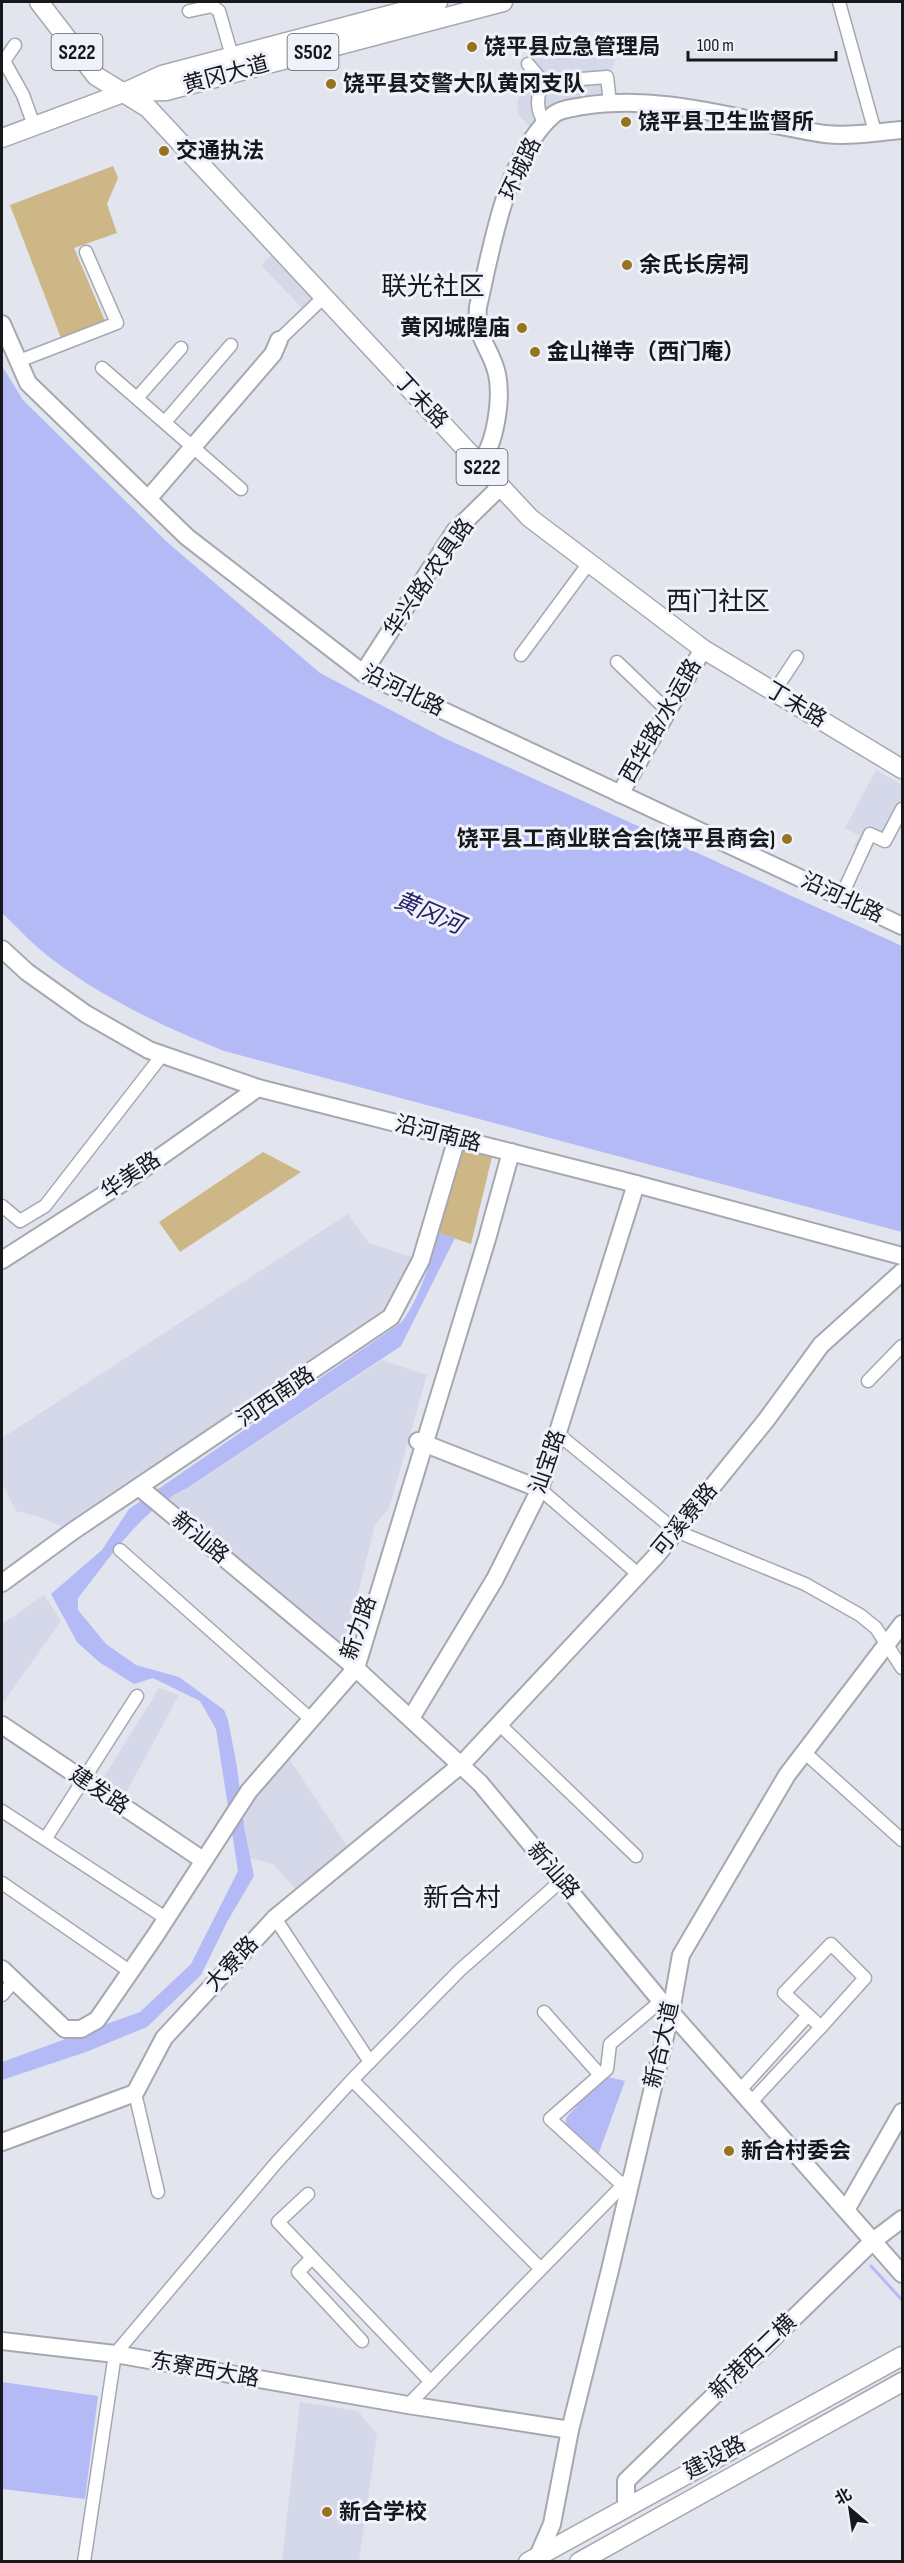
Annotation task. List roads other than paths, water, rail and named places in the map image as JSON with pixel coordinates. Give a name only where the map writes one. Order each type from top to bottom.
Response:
[{"type":"main road","name":"S222","points":[[39,2],[96,76],[123,93]]},
{"type":"main road","name":"黄冈大道","points":[[2,138],[123,93],[162,75],[438,2]]},
{"type":"main road","name":"黄冈大道","points":[[123,93],[166,91],[503,2]]},
{"type":"main road","name":"丁未路","points":[[123,93],[148,108],[530,518],[703,649],[903,769]]},
{"type":"main road","name":"建设路","points":[[536,2560],[626,2506],[903,2356]]},
{"type":"main road","name":"建设路","points":[[589,2559],[903,2382]]},
{"type":"street","points":[[839,2],[875,132]]},
{"type":"street","points":[[189,11],[212,6],[219,11],[232,56]]},
{"type":"street","points":[[15,45],[4,61],[23,95],[33,120]]},
{"type":"street","points":[[528,64],[543,82]]},
{"type":"street","points":[[543,82],[607,77],[610,103]]},
{"type":"street","points":[[543,82],[537,98],[541,117],[546,123]]},
{"type":"street","name":"环城路","points":[[479,463],[492,442],[497,373],[477,325],[478,307],[505,201],[529,142],[555,113],[610,103],[700,108],[827,134],[903,130]]},
{"type":"street","points":[[19,361],[117,323],[86,252]]},
{"type":"street","points":[[148,499],[273,354],[279,340],[324,297]]},
{"type":"street","name":"沿河北路","points":[[2,324],[28,383],[187,537],[363,673],[903,926]]},
{"type":"street","points":[[165,422],[231,345]]},
{"type":"street","points":[[137,398],[181,348]]},
{"type":"street","points":[[102,368],[241,489]]},
{"type":"street","name":"华兴路/农具路","points":[[363,673],[455,531],[500,487]]},
{"type":"street","points":[[520,655],[589,563]]},
{"type":"street","name":"西华路/水运路","points":[[620,794],[703,649]]},
{"type":"street","points":[[774,692],[797,657]]},
{"type":"street","points":[[617,662],[668,711]]},
{"type":"street","points":[[841,897],[870,834],[885,841],[903,809]]},
{"type":"street","name":"沿河南路","points":[[2,949],[27,972],[86,1014],[149,1050],[258,1088],[636,1184],[903,1256]]},
{"type":"street","points":[[2,1206],[20,1221],[45,1206],[163,1054]]},
{"type":"street","name":"华美路","points":[[2,1260],[133,1176],[258,1088]]},
{"type":"street","name":"河西南路","points":[[2,1583],[139,1487],[391,1317],[421,1260],[457,1138]]},
{"type":"street","name":"新力路","points":[[67,2023],[84,2019],[104,2004],[197,1857],[248,1785],[305,1714],[353,1666],[422,1443],[484,1220],[506,1151]]},
{"type":"street","name":"汕宝路","points":[[411,1718],[495,1579],[540,1489],[636,1184]]},
{"type":"street","name":"可溪寮路","points":[[462,1764],[676,1531],[767,1419],[821,1346],[903,1272]]},
{"type":"street","points":[[868,1381],[903,1346]]},
{"type":"street","points":[[558,1434],[676,1531],[830,1597],[876,1628],[903,1668]]},
{"type":"street","points":[[422,1443],[540,1489],[638,1574]]},
{"type":"street","name":"新汕路","points":[[139,1487],[353,1666],[462,1764],[666,2006],[903,2274]]},
{"type":"street","points":[[120,1550],[305,1714]]},
{"type":"street","name":"新合大道","points":[[536,2560],[552,2524],[570,2430],[666,2006],[681,1955],[762,1812],[803,1751],[903,1624]]},
{"type":"street","points":[[248,1785],[353,1666]]},
{"type":"street","points":[[46,1838],[137,1696]]},
{"type":"street","points":[[499,1724],[636,1856]]},
{"type":"street","name":"建发路","points":[[2,1725],[197,1857]]},
{"type":"street","points":[[803,1751],[903,1840]]},
{"type":"street","name":"大寮路","points":[[135,2093],[164,2038],[275,1918],[462,1764]]},
{"type":"street","points":[[2,1811],[160,1915]]},
{"type":"street","points":[[104,2004],[155,1936],[223,1822]]},
{"type":"street","points":[[84,2562],[115,2354],[276,2163],[352,2080],[460,1970],[562,1880]]},
{"type":"street","points":[[2,1883],[125,1968]]},
{"type":"street","points":[[275,1918],[370,2062]]},
{"type":"street","points":[[747,2095],[821,2027],[866,1978],[831,1944],[784,1993],[821,2027]]},
{"type":"street","points":[[2,1955],[67,2023]]},
{"type":"street","points":[[2,1969],[67,2023]]},
{"type":"street","points":[[2,1995],[14,1981]]},
{"type":"street","points":[[408,2405],[541,2268],[627,2184],[550,2119],[607,2068],[610,2044],[666,2006]]},
{"type":"street","points":[[544,2012],[600,2075]]},
{"type":"street","points":[[747,2095],[808,2015]]},
{"type":"street","points":[[352,2080],[541,2268]]},
{"type":"street","points":[[2,2142],[135,2093],[158,2192]]},
{"type":"street","points":[[846,2210],[903,2112]]},
{"type":"street","points":[[308,2194],[278,2222],[430,2382]]},
{"type":"street","name":"新港西二横","points":[[626,2506],[626,2481],[873,2241],[903,2219]]},
{"type":"street","points":[[312,2258],[298,2272],[362,2341]]},
{"type":"street","name":"东寮西大路","points":[[2,2341],[115,2354],[408,2405],[570,2430]]},
{"type":"water","name":"黄冈河","points":[[2,366],[23,400],[167,542],[320,673],[442,737],[902,946],[902,1232],[224,1051],[157,1022],[114,1000],[53,960],[26,937],[2,913]]},
{"type":"water","points":[[439,1233],[455,1238],[401,1346],[170,1497],[127,1536],[78,1598],[78,1610],[106,1644],[136,1665],[179,1677],[224,1710],[237,1767],[245,1832],[254,1876],[227,1922],[201,1975],[147,2027],[86,2052],[2,2080],[2,2062],[140,2012],[191,1964],[238,1871],[216,1729],[200,1701],[153,1678],[134,1684],[99,1662],[77,1642],[51,1594],[102,1550],[129,1509],[402,1322],[419,1290]]},
{"type":"water","points":[[604,2076],[625,2081],[597,2158],[565,2128],[566,2118]]},
{"type":"water","points":[[2,2382],[98,2396],[85,2499],[2,2489]]},
{"type":"waterway","points":[[871,2266],[902,2300]]},
{"type":"place","name":"饶平县应急管理局","points":[[472,47]]},
{"type":"place","name":"饶平县交警大队黄冈支队","points":[[331,84]]},
{"type":"place","name":"饶平县卫生监督所","points":[[626,122]]},
{"type":"place","name":"交通执法","points":[[164,151]]},
{"type":"place","name":"余氏长房祠","points":[[627,265]]},
{"type":"place","name":"黄冈城隍庙","points":[[522,328]]},
{"type":"place","name":"金山禅寺（西门庵）","points":[[535,352]]},
{"type":"place","name":"饶平县工商业联合会(饶平县商会)","points":[[787,839]]},
{"type":"place","name":"新合村委会","points":[[729,2151]]},
{"type":"place","name":"新合学校","points":[[327,2512]]},
{"type":"district","name":"联光社区","points":[[433,287]]},
{"type":"district","name":"西门社区","points":[[718,602]]},
{"type":"district","name":"新合村","points":[[462,1898]]}]
